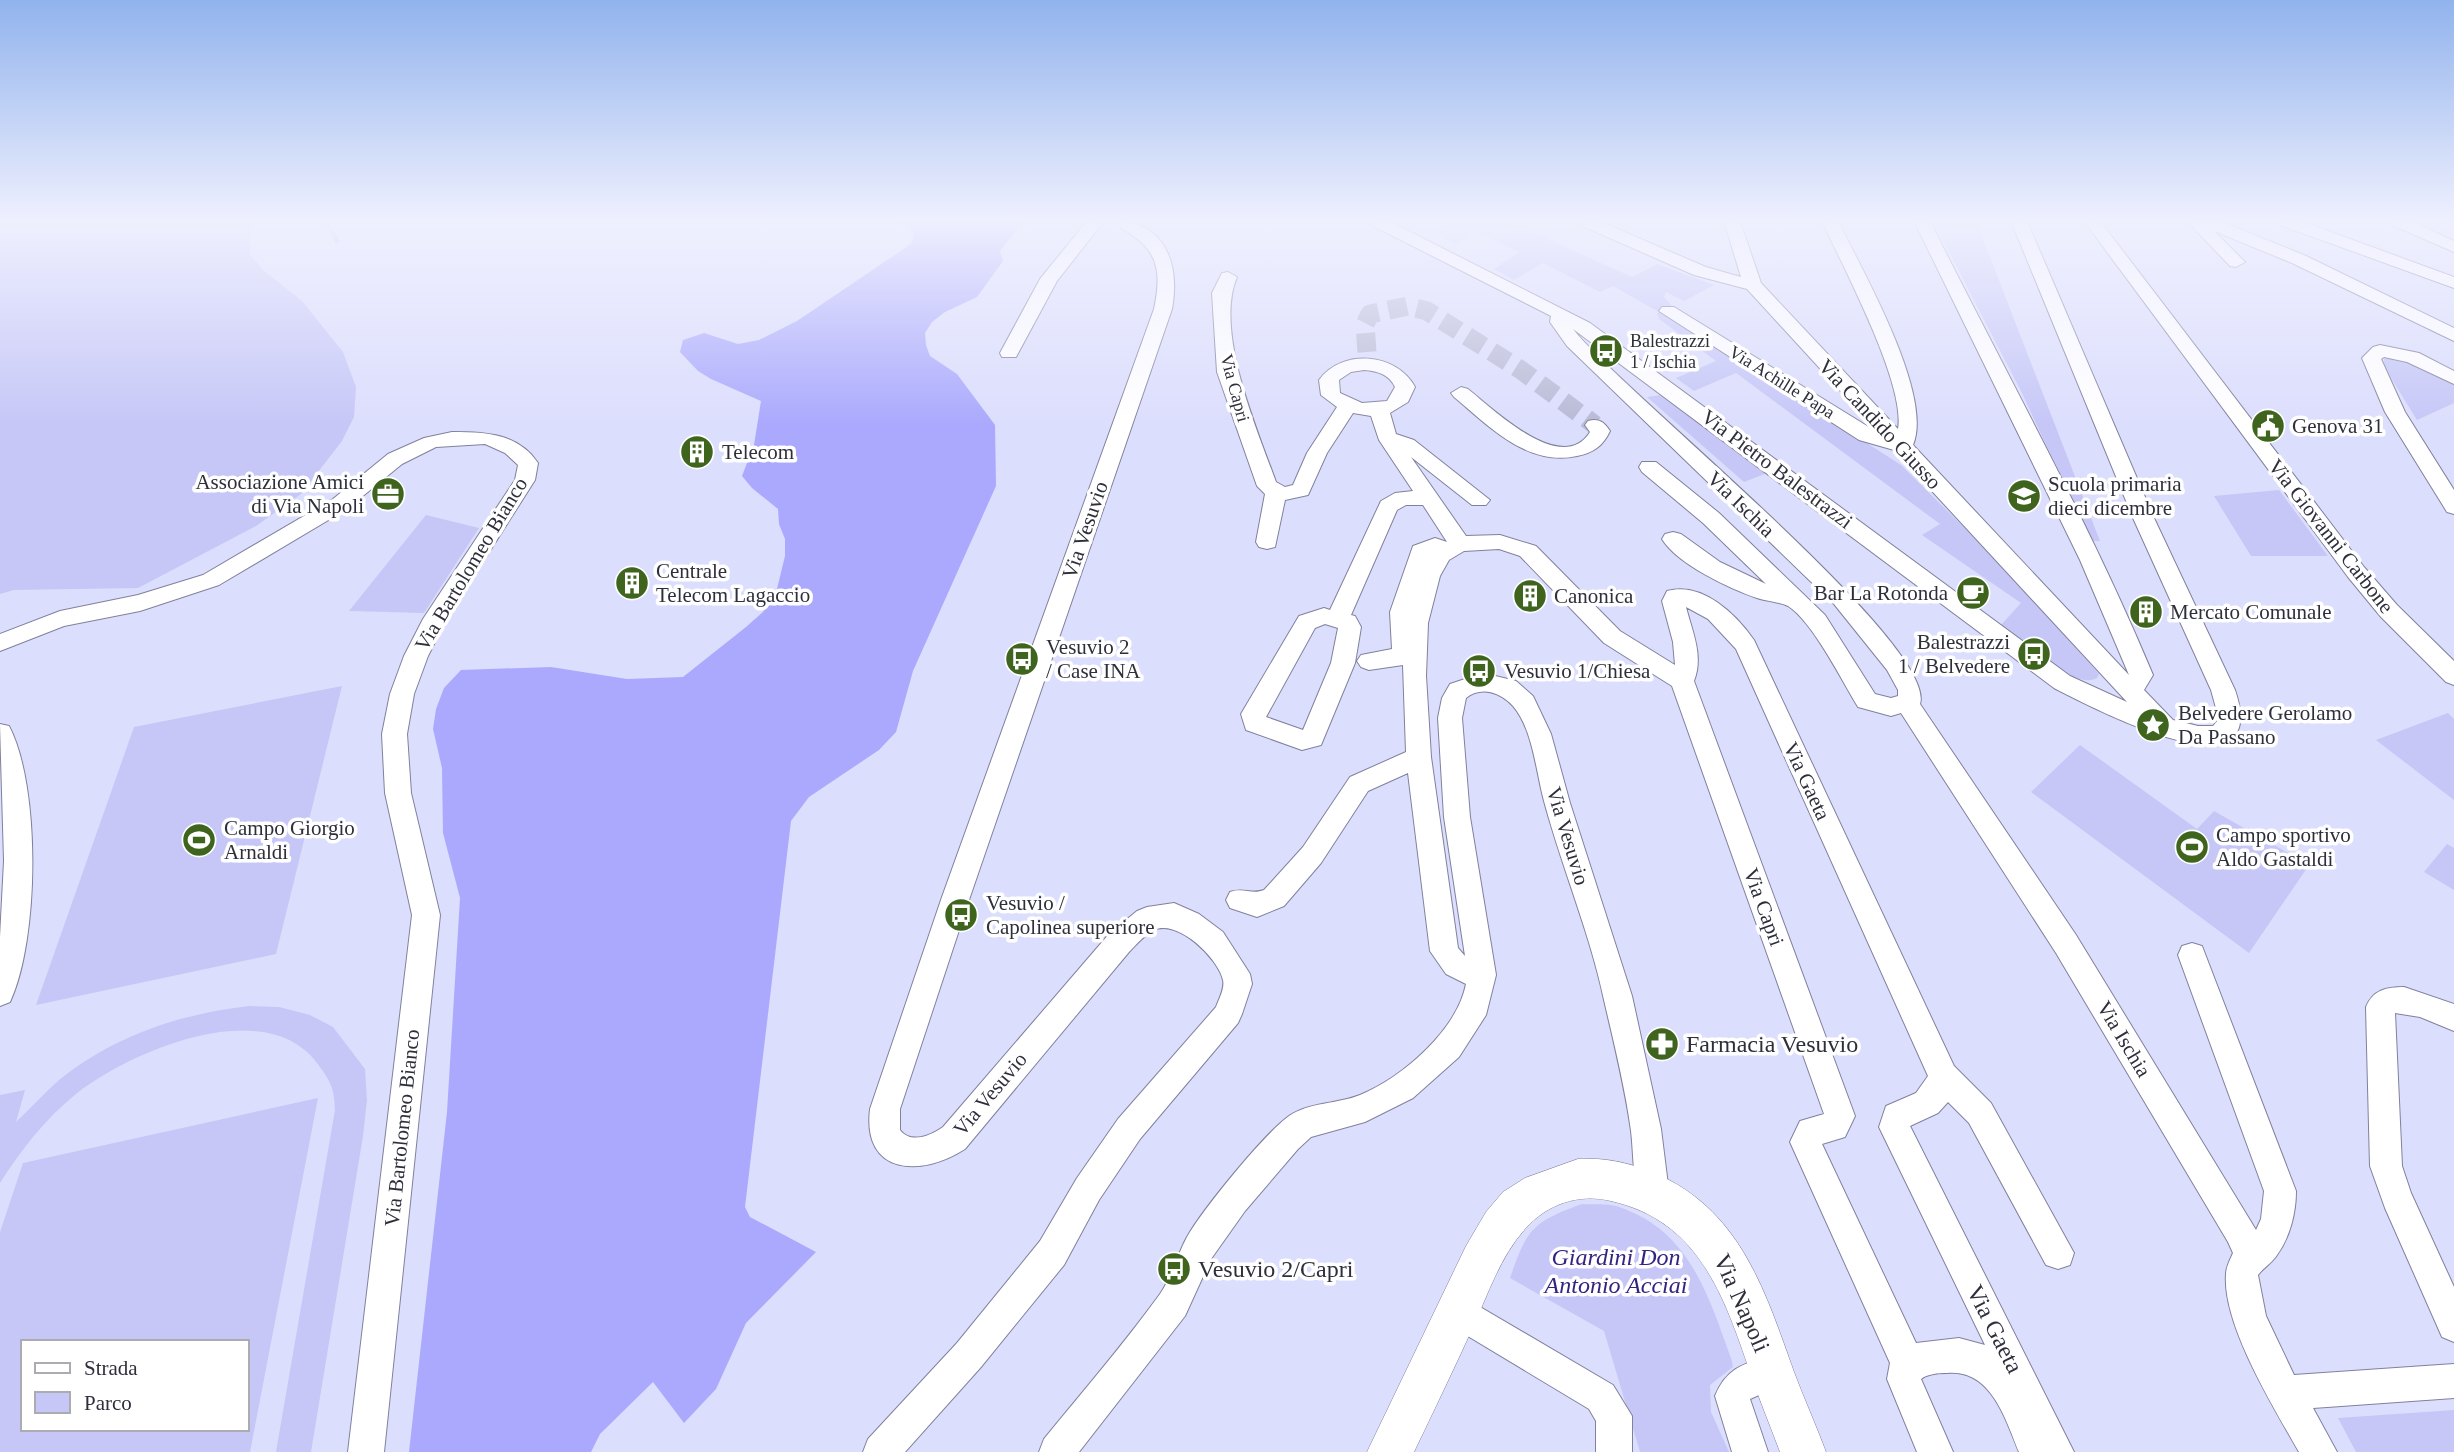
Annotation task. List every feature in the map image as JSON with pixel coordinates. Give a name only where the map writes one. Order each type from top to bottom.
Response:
[{"type":"street","points":[[1009,353],[1044,289]]},
{"type":"street","name":"Via Vesuvio","points":[[881,1452],[969,1355],[1052,1252],[1088,1189],[1129,1129],[1228,1014],[1238,984],[1228,960],[1213,942],[1189,922],[1174,915],[1147,919],[1119,943],[954,1138],[931,1152],[918,1153],[896,1148],[888,1143],[883,1133],[886,1109],[956,897],[1168,289]]},
{"type":"street","name":"Via Capri","points":[[1223,289],[1227,372],[1260,470],[1267,486],[1276,492]]},
{"type":"street","name":"Via Pietro Balestrazzi","points":[[1513,289],[1561,313],[1709,418],[2062,682],[2168,728]]},
{"type":"street","name":"Via Candido Giusso","points":[[1761,289],[1899,444],[2131,692]]},
{"type":"street","points":[[1861,289],[1903,383],[1908,434],[1906,440],[1899,444]]},
{"type":"street","points":[[1956,289],[2083,545],[2130,648],[2141,676],[2131,692],[2168,728],[2195,736],[2223,734],[2229,729],[2233,717],[2157,550],[2047,289]]},
{"type":"street","name":"Via Giovanni Carbone","points":[[2144,289],[2356,572],[2389,611],[2454,676]]},
{"type":"street","points":[[2359,289],[2454,335]]},
{"type":"street","name":"Via Achille Papa","points":[[1668,311],[1866,436],[1881,442],[1899,444]]},
{"type":"street","name":"Via Ischia","points":[[1561,313],[1559,322],[1574,342],[1842,598],[1895,664],[1910,690],[1911,698],[1906,713]]},
{"type":"street","points":[[2454,378],[2400,353],[2380,351],[2371,358],[2395,412],[2454,507]]},
{"type":"street","points":[[1371,358],[1396,373],[1405,387],[1399,401],[1380,409],[1348,406],[1331,395],[1329,380],[1334,374],[1371,358]]},
{"type":"street","points":[[1461,393],[1525,442],[1549,454],[1565,454],[1587,446],[1598,437],[1600,431],[1595,425]]},
{"type":"street","points":[[1267,542],[1276,492],[1295,493],[1305,485],[1317,453],[1348,406]]},
{"type":"street","points":[[1380,409],[1381,423],[1389,440],[1428,498],[1453,548]]},
{"type":"street","name":"Via Bartolomeo Bianco","points":[[0,643],[60,619],[140,603],[211,580],[340,504],[395,459],[431,442],[452,438],[488,438],[512,448],[528,463],[525,480],[426,636],[402,688],[397,710],[395,773],[401,813],[421,882],[426,915],[366,1452]]},
{"type":"street","points":[[1389,440],[1407,444],[1479,500]]},
{"type":"street","name":"Via Ischia","points":[[1649,467],[1711,518],[1796,598],[1817,621],[1867,701],[1906,713],[2066,944],[2213,1186],[2252,1257]]},
{"type":"street","points":[[1338,618],[1388,506],[1402,498],[1428,498]]},
{"type":"street","points":[[1673,539],[1686,552],[1726,576],[1774,595],[1796,598]]},
{"type":"street","points":[[1369,661],[1404,656],[1401,612],[1421,551],[1435,545],[1453,548],[1500,542],[1528,551],[1612,636],[1682,681]]},
{"type":"street","points":[[1453,548],[1429,576],[1418,623],[1415,676],[1419,758],[1444,951],[1459,969],[1468,974],[1482,975]]},
{"type":"street","name":"Via Gaeta","points":[[1682,681],[1687,673],[1686,650],[1673,601],[1675,597],[1693,599],[1723,617],[1746,646],[1944,1076],[1980,1113],[2058,1253]]},
{"type":"street","points":[[1324,616],[1338,618],[1347,622],[1350,627],[1343,663],[1312,738],[1302,740],[1255,723],[1253,714],[1307,622],[1324,616]]},
{"type":"street","name":"Via Capri","points":[[1682,681],[1840,1116],[1834,1126],[1811,1131],[1805,1142],[1907,1362]]},
{"type":"street","name":"Via Vesuvio","points":[[1057,1452],[1173,1304],[1199,1247],[1234,1200],[1287,1138],[1302,1125],[1384,1100],[1420,1074],[1449,1046],[1466,1022],[1480,995],[1482,975],[1457,817],[1450,708],[1458,690],[1483,682],[1508,687],[1517,693],[1530,711],[1539,734],[1557,803],[1618,996],[1646,1129],[1653,1193]]},
{"type":"street","points":[[0,733],[13,784],[17,874],[13,951],[6,983],[0,993]]},
{"type":"street","points":[[1240,900],[1257,905],[1274,898],[1312,855],[1359,784],[1419,758]]},
{"type":"street","points":[[2192,955],[2280,1191],[2274,1228],[2260,1251],[2244,1264],[2241,1278],[2248,1312],[2286,1393],[2319,1452]]},
{"type":"street","points":[[2454,1018],[2406,1000],[2388,1000],[2380,1007],[2386,1166],[2396,1197],[2454,1325]]},
{"type":"street","name":"Via Gaeta","points":[[1944,1076],[1936,1097],[1926,1107],[1897,1116],[1894,1128],[2056,1452]]},
{"type":"street","name":"Via Napoli","points":[[1390,1452],[1487,1248],[1510,1214],[1527,1199],[1559,1184],[1596,1178],[1621,1182],[1653,1193],[1688,1214],[1725,1256],[1748,1304],[1803,1452]]},
{"type":"street","points":[[1458,1311],[1601,1397],[1614,1416],[1614,1452]]},
{"type":"street","name":"Via Gaeta","points":[[1907,1362],[1960,1356],[1976,1359],[1989,1366],[2001,1377],[2037,1452]]},
{"type":"street","points":[[1907,1362],[1904,1379],[1935,1452]]},
{"type":"street","points":[[1750,1452],[1732,1396],[1735,1388],[1741,1384],[1772,1372]]},
{"type":"street","points":[[2286,1393],[2454,1381]]},
{"type":"green space","points":[[0,289],[287,289],[302,301],[343,352],[356,387],[354,417],[342,441],[301,494],[256,526],[138,588],[14,590],[0,594]]},
{"type":"green space","points":[[1618,289],[1707,289],[1684,301],[1666,292],[1664,297],[1672,306],[1657,311]]},
{"type":"green space","points":[[1968,289],[2002,289],[2100,541],[2090,541],[2022,393]]},
{"type":"green space","points":[[1662,311],[1901,465],[1998,561],[2099,674],[2097,678],[2087,680],[2061,671],[1999,627],[2021,603],[1922,535],[1940,524],[1736,373],[1694,391],[1676,378],[1716,361],[1659,319],[1657,313]]},
{"type":"green space","points":[[2400,357],[2454,382],[2454,403],[2417,420],[2383,365],[2384,359]]},
{"type":"green space","points":[[1662,395],[1767,473],[1744,482],[1647,397]]},
{"type":"green space","points":[[2279,490],[2328,556],[2251,556],[2214,496]]},
{"type":"green space","points":[[426,515],[479,528],[424,613],[349,611]]},
{"type":"green space","name":"Campo Giorgio Arnaldi","points":[[342,686],[276,954],[36,1005],[134,727]]},
{"type":"green space","points":[[2448,713],[2454,719],[2454,800],[2376,740]]},
{"type":"green space","name":"Campo sportivo Aldo Gastaldi","points":[[2080,745],[2197,829],[2214,811],[2309,865],[2249,953],[2031,792]]},
{"type":"green space","points":[[2447,844],[2454,848],[2454,890],[2424,872]]},
{"type":"green space","points":[[249,1006],[279,1007],[310,1015],[333,1027],[365,1069],[367,1100],[363,1136],[311,1452],[276,1452],[335,1110],[333,1090],[326,1075],[317,1063],[294,1043],[265,1032],[232,1031],[197,1036],[162,1047],[129,1062],[99,1078],[54,1114],[16,1159],[0,1183],[0,1095],[25,1090],[16,1122],[59,1080],[125,1039],[173,1021]]},
{"type":"green space","points":[[318,1098],[250,1452],[0,1452],[0,1232],[23,1163]]},
{"type":"green space","name":"Giardini Don Antonio Acciai","points":[[1582,1204],[1615,1206],[1644,1218],[1664,1232],[1694,1269],[1715,1314],[1732,1361],[1733,1367],[1710,1385],[1711,1412],[1729,1452],[1640,1452],[1604,1331],[1510,1278],[1521,1248],[1534,1229],[1552,1216]]},
{"type":"green space","points":[[2454,1410],[2454,1452],[2356,1452],[2338,1418]]},
{"type":"shaded area","points":[[845,289],[983,289],[977,297],[945,312],[932,322],[925,333],[926,345],[930,356],[957,374],[995,425],[996,486],[913,671],[896,732],[879,750],[809,797],[791,821],[745,1207],[750,1217],[816,1252],[746,1323],[716,1389],[684,1423],[653,1382],[600,1434],[591,1452],[409,1452],[447,1112],[460,898],[443,833],[442,768],[433,729],[436,709],[444,688],[461,670],[551,667],[627,679],[683,677],[763,612],[776,593],[785,556],[785,539],[779,524],[778,509],[742,476],[754,445],[761,401],[711,379],[698,371],[680,352],[683,340],[704,333],[738,344],[759,340],[797,321]]},
{"type":"tunnel","points":[[1367,352],[1365,324],[1370,314],[1408,306],[1427,311],[1521,370],[1595,425]]},
{"type":"place","name":"Balestrazzi 1 / Ischia","points":[[1606,351]]},
{"type":"place","name":"Genova 31","points":[[2268,426]]},
{"type":"place","name":"Telecom","points":[[697,452]]},
{"type":"place","name":"Associazione Amici di Via Napoli","points":[[388,494]]},
{"type":"place","name":"Scuola primaria dieci dicembre","points":[[2024,496]]},
{"type":"place","name":"Centrale Telecom Lagaccio","points":[[632,583]]},
{"type":"place","name":"Bar La Rotonda","points":[[1973,593]]},
{"type":"place","name":"Canonica","points":[[1530,596]]},
{"type":"place","name":"Mercato Comunale","points":[[2146,612]]},
{"type":"place","name":"Balestrazzi 1 / Belvedere","points":[[2034,654]]},
{"type":"place","name":"Vesuvio 2 / Case INA","points":[[1022,659]]},
{"type":"place","name":"Vesuvio 1/Chiesa","points":[[1479,671]]},
{"type":"place","name":"Belvedere Gerolamo Da Passano","points":[[2153,725]]},
{"type":"place","name":"Campo Giorgio Arnaldi","points":[[199,840]]},
{"type":"place","name":"Campo sportivo Aldo Gastaldi","points":[[2192,847]]},
{"type":"place","name":"Vesuvio / Capolinea superiore","points":[[961,915]]},
{"type":"place","name":"Farmacia Vesuvio","points":[[1662,1044]]},
{"type":"place","name":"Vesuvio 2/Capri","points":[[1174,1269]]}]
